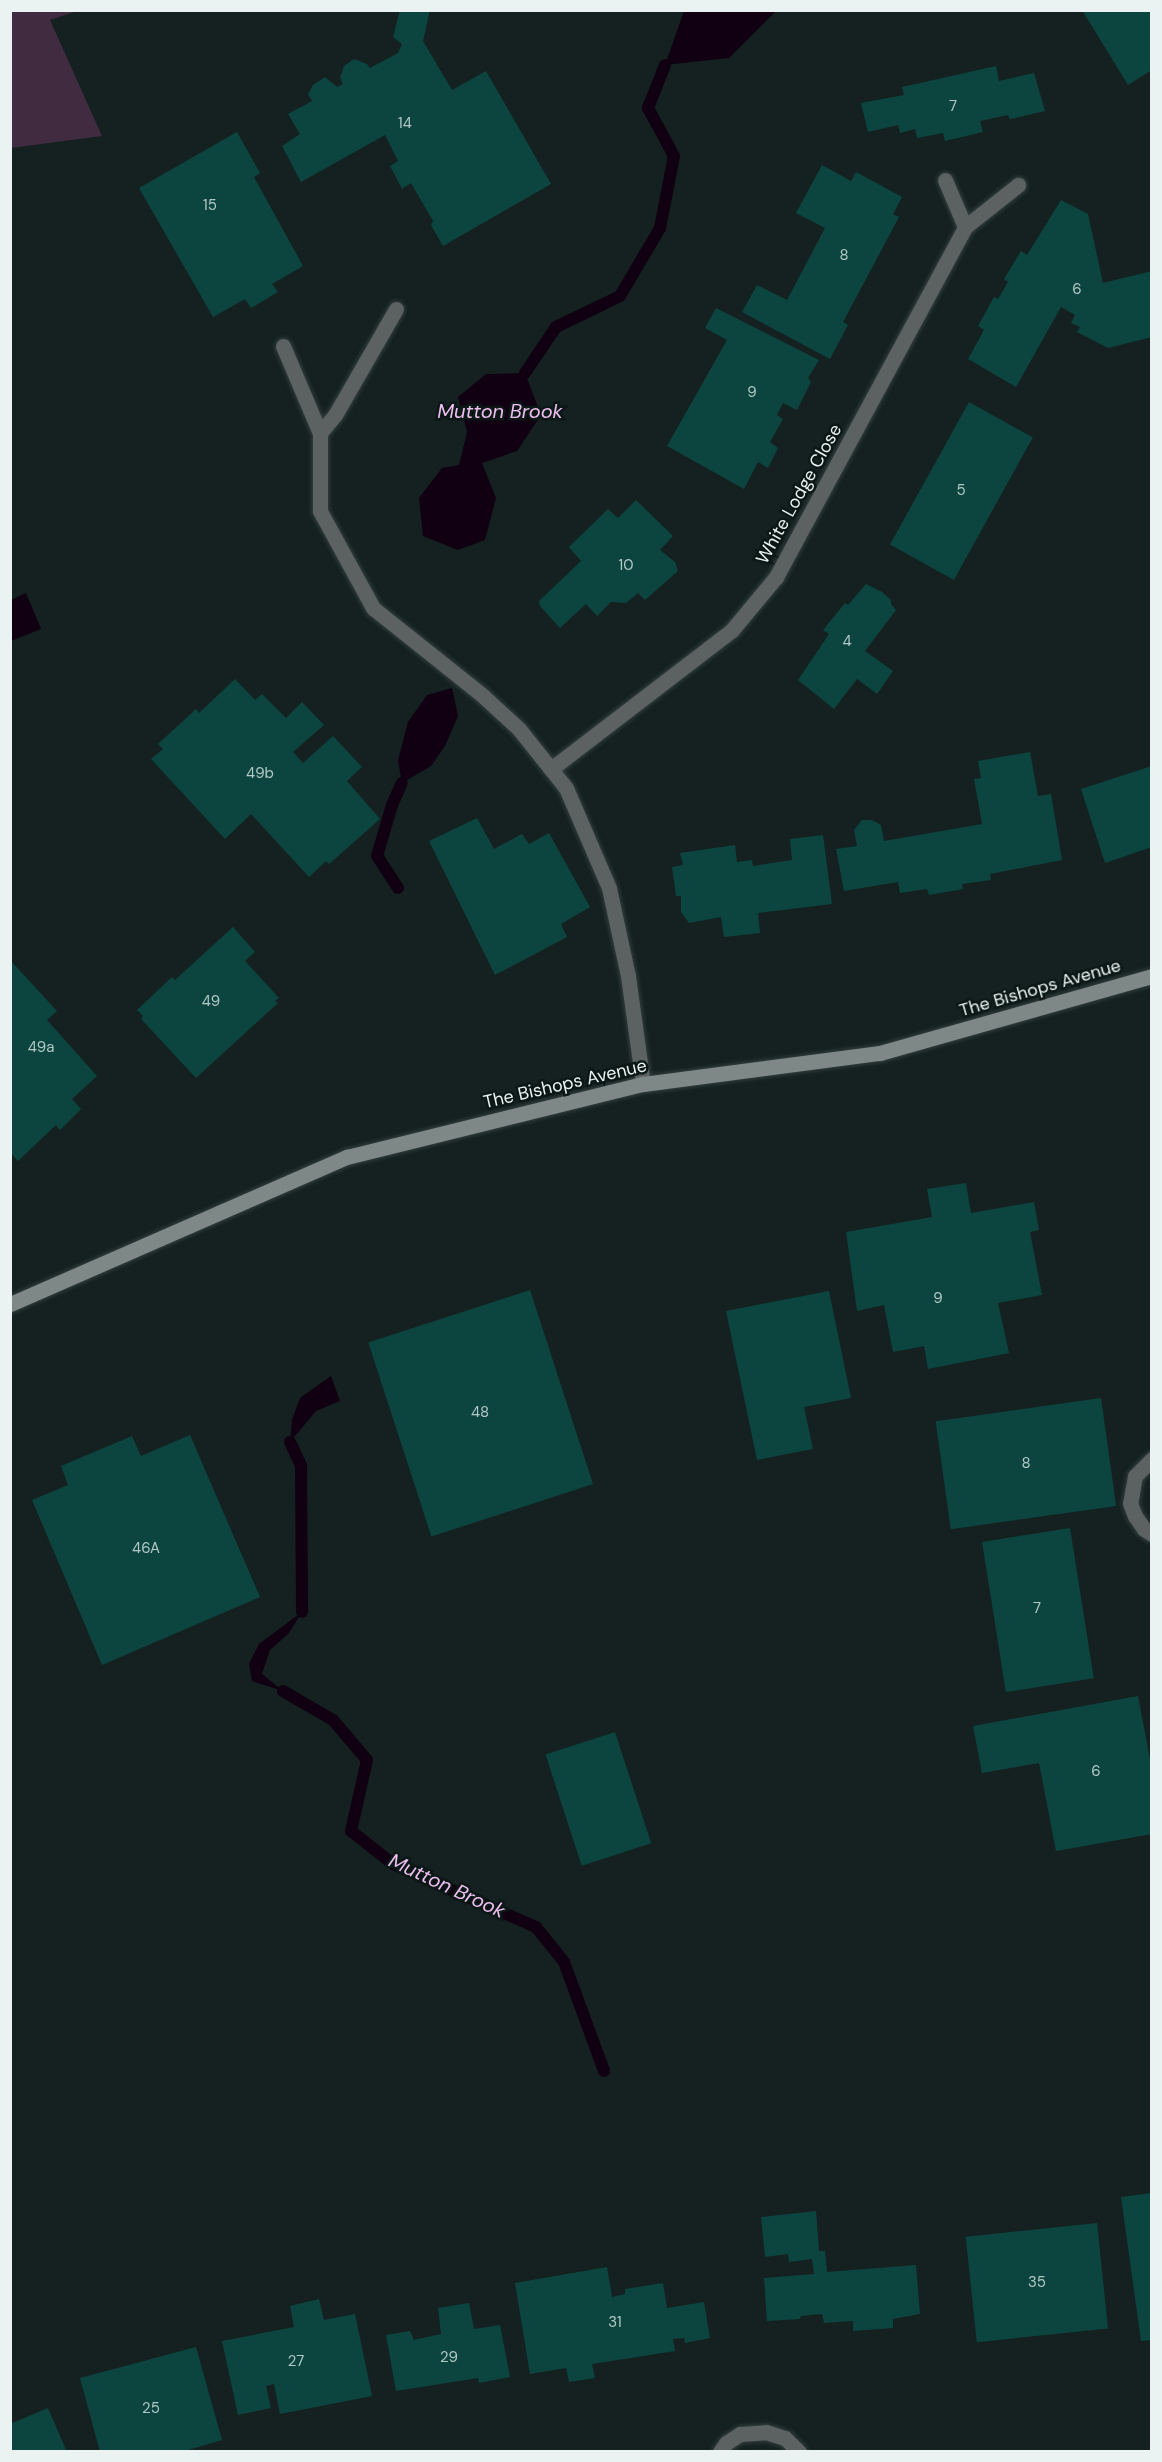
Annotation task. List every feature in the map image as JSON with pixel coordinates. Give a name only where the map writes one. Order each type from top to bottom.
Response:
[{"type":"street","points":[[945,180],[965,227]]},
{"type":"street","name":"White Lodge Close","points":[[550,769],[732,630],[776,577],[965,227],[1018,184]]},
{"type":"street","points":[[320,434],[335,415],[396,309]]},
{"type":"street","points":[[283,346],[320,434],[320,511],[373,608],[482,695],[519,729],[566,788],[609,888],[628,976],[643,1084]]},
{"type":"street","name":"The Bishops Avenue","points":[[10,1304],[347,1157],[643,1084],[880,1053],[1152,976]]},
{"type":"street","points":[[1152,1459],[1135,1476],[1130,1503],[1139,1523],[1152,1534]]},
{"type":"street","points":[[720,2451],[726,2443],[740,2434],[751,2432],[768,2432],[777,2435],[799,2451]]},
{"type":"shaded area","points":[[10,11],[77,11],[50,20],[102,136],[11,148]]},
{"type":"water","points":[[684,10],[776,11],[729,58],[665,65]]},
{"type":"water","name":"Mutton Brook","points":[[525,373],[541,415],[517,451],[482,463],[496,498],[485,540],[458,550],[423,536],[419,498],[442,468],[459,465],[467,432],[458,397],[486,374]]},
{"type":"water","points":[[26,593],[41,629],[11,641],[11,600]]},
{"type":"water","points":[[452,688],[458,716],[445,746],[431,766],[402,783],[398,760],[408,722],[427,695]]},
{"type":"water","points":[[331,1376],[340,1401],[316,1411],[290,1442],[292,1420],[300,1398]]},
{"type":"water","points":[[302,1612],[289,1633],[270,1650],[262,1674],[283,1691],[252,1681],[249,1664],[259,1644]]},
{"type":"building","points":[[400,10],[430,10],[423,41],[452,90],[486,71],[551,184],[443,246],[431,225],[433,221],[411,183],[402,189],[390,166],[398,161],[385,135],[301,182],[282,146],[300,134],[288,114],[312,101],[308,94],[313,85],[325,77],[337,87],[343,84],[340,78],[344,66],[354,59],[367,64],[370,68],[398,53],[402,44],[393,37]]},
{"type":"building","points":[[1082,10],[1152,10],[1152,70],[1128,85]]},
{"type":"building","points":[[996,66],[999,81],[1034,73],[1045,111],[1010,119],[1008,115],[980,121],[983,132],[945,141],[943,133],[917,138],[915,129],[900,133],[898,125],[868,132],[861,103],[904,95],[902,87]]},
{"type":"building","points":[[237,132],[260,173],[254,177],[303,266],[272,284],[278,292],[251,308],[245,299],[213,317],[139,188]]},
{"type":"building","points":[[822,165],[851,181],[856,172],[902,197],[893,214],[899,217],[843,322],[848,325],[830,359],[742,312],[757,285],[787,300],[825,228],[796,213]]},
{"type":"building","points":[[1061,200],[1088,214],[1103,283],[1152,271],[1152,337],[1108,348],[1077,332],[1080,327],[1071,323],[1075,315],[1061,307],[1016,387],[968,359],[984,330],[978,326],[994,297],[998,299],[1008,282],[1004,279],[1021,251],[1027,255]]},
{"type":"building","points":[[716,308],[819,360],[808,378],[811,382],[797,410],[783,403],[777,415],[783,419],[770,442],[778,448],[768,468],[758,462],[744,489],[667,446],[727,340],[705,328]]},
{"type":"building","points":[[969,402],[1033,437],[954,580],[890,545]]},
{"type":"building","points":[[636,500],[673,536],[660,550],[675,562],[678,571],[645,600],[638,593],[626,603],[611,602],[597,616],[586,604],[560,628],[540,606],[539,601],[581,561],[569,547],[608,509],[618,518]]},
{"type":"building","points":[[866,584],[882,592],[891,600],[896,610],[865,651],[893,671],[877,694],[857,679],[834,709],[798,680],[829,634],[823,630],[845,603],[848,605]]},
{"type":"building","points":[[235,679],[255,700],[262,694],[286,718],[302,702],[324,725],[293,752],[303,763],[333,736],[362,767],[347,781],[380,819],[329,864],[326,861],[309,877],[251,814],[225,839],[151,759],[163,749],[158,744],[196,709],[199,713]]},
{"type":"building","points":[[1030,752],[1038,796],[1051,794],[1062,860],[990,874],[991,880],[962,884],[963,889],[929,895],[927,889],[900,893],[898,882],[844,891],[836,849],[857,846],[854,830],[862,820],[872,820],[881,825],[884,841],[982,824],[974,779],[981,778],[978,761]]},
{"type":"building","points":[[1152,766],[1152,847],[1105,863],[1081,789]]},
{"type":"building","points":[[477,818],[494,849],[522,834],[529,844],[549,833],[590,907],[561,924],[567,937],[495,975],[429,841]]},
{"type":"building","points":[[823,835],[832,904],[758,913],[760,933],[724,937],[721,917],[689,923],[681,912],[681,896],[676,896],[672,867],[683,865],[680,853],[735,845],[737,862],[752,860],[753,866],[792,860],[790,839]]},
{"type":"building","points":[[233,927],[255,952],[245,961],[279,998],[275,1001],[278,1003],[196,1078],[141,1019],[143,1016],[137,1010],[172,977],[175,980]]},
{"type":"building","points":[[10,960],[57,1011],[47,1020],[97,1076],[72,1099],[81,1109],[60,1130],[56,1125],[18,1161],[10,1152]]},
{"type":"building","points":[[966,1183],[971,1213],[1034,1202],[1039,1230],[1030,1232],[1042,1295],[998,1303],[1009,1353],[928,1369],[924,1346],[893,1352],[884,1305],[857,1311],[846,1232],[932,1217],[927,1189]]},
{"type":"building","points":[[530,1290],[593,1484],[431,1537],[368,1343]]},
{"type":"building","points":[[829,1291],[851,1398],[804,1407],[813,1449],[757,1460],[726,1311]]},
{"type":"building","points":[[1101,1398],[1116,1506],[951,1529],[936,1421]]},
{"type":"building","points":[[190,1435],[260,1597],[102,1665],[32,1500],[68,1485],[61,1466],[132,1436],[141,1456]]},
{"type":"building","points":[[1070,1528],[1094,1678],[1006,1692],[982,1542]]},
{"type":"building","points":[[1138,1696],[1152,1770],[1152,1834],[1056,1851],[1039,1763],[982,1773],[973,1726]]},
{"type":"building","points":[[615,1732],[651,1843],[582,1866],[546,1755]]},
{"type":"building","points":[[1152,2193],[1152,2340],[1141,2341],[1121,2197]]},
{"type":"building","points":[[816,2211],[819,2251],[825,2251],[827,2272],[916,2265],[920,2314],[893,2319],[893,2328],[853,2331],[853,2321],[824,2323],[822,2314],[801,2316],[800,2319],[767,2321],[764,2278],[814,2274],[812,2259],[789,2262],[788,2254],[765,2257],[761,2217]]},
{"type":"building","points":[[1097,2223],[1108,2328],[977,2342],[966,2237]]},
{"type":"building","points":[[607,2267],[612,2297],[625,2294],[625,2289],[663,2283],[667,2308],[704,2302],[710,2338],[685,2343],[684,2338],[673,2339],[675,2351],[592,2364],[595,2378],[569,2382],[566,2368],[530,2374],[515,2283]]},
{"type":"building","points":[[319,2299],[324,2320],[355,2314],[372,2396],[280,2414],[274,2384],[266,2386],[271,2408],[238,2415],[222,2341],[294,2327],[290,2306]]},
{"type":"building","points":[[469,2303],[474,2329],[500,2325],[510,2377],[479,2383],[478,2378],[396,2391],[386,2335],[410,2331],[414,2340],[441,2334],[438,2308]]},
{"type":"building","points":[[196,2347],[222,2440],[181,2452],[100,2452],[80,2378]]},
{"type":"building","points":[[48,2408],[67,2452],[10,2452],[10,2424]]},
{"type":"waterway","name":"Mutton Brook","points":[[525,373],[556,327],[620,296],[660,228],[674,156],[648,108],[665,65]]},
{"type":"waterway","name":"Mutton Brook","points":[[398,888],[377,856],[392,805],[402,783]]},
{"type":"waterway","name":"Mutton Brook","points":[[290,1442],[301,1466],[302,1612]]},
{"type":"waterway","name":"Mutton Brook","points":[[283,1691],[333,1720],[367,1760],[351,1831],[393,1864],[536,1927],[564,1962],[604,2071]]}]
